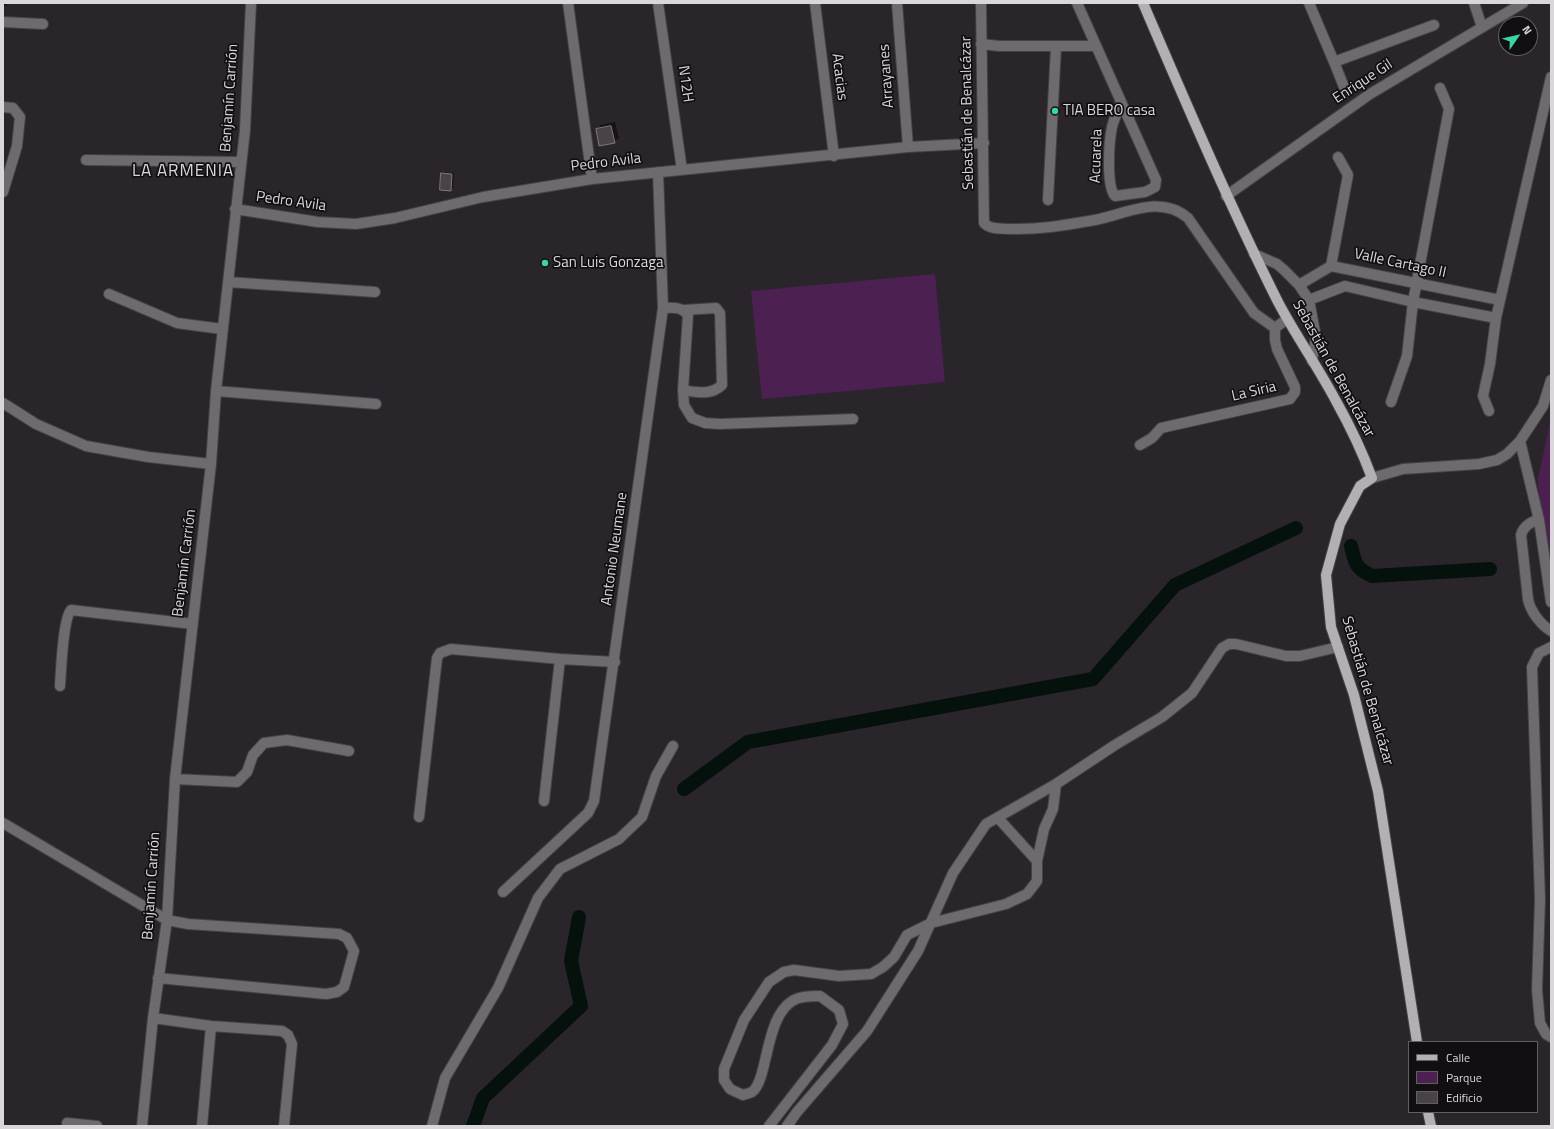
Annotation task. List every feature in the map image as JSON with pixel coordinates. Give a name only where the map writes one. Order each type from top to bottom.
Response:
[{"type":"main road","name":"Sebastián de Benalcázar","points":[[1143,3],[1226,196],[1287,319],[1336,400],[1360,446],[1372,478],[1360,486],[1340,524],[1326,575],[1331,627],[1354,695],[1378,791],[1417,1041]]},
{"type":"main road","points":[[1428,1113],[1431,1126]]},
{"type":"street","name":"Benjamín Carrión","points":[[142,1126],[153,1018],[167,920],[175,779],[211,464],[222,329],[245,123],[251,3]]},
{"type":"street","points":[[568,3],[592,179]]},
{"type":"street","name":"N12H","points":[[658,3],[682,170]]},
{"type":"street","name":"Acacias","points":[[815,3],[834,156]]},
{"type":"street","name":"Arrayanes","points":[[896,3],[908,147]]},
{"type":"street","name":"Sebastián de Benalcázar","points":[[981,3],[984,223],[989,228],[1049,228],[1097,219],[1138,208],[1156,206],[1175,209],[1188,218],[1254,313],[1275,328]]},
{"type":"street","name":"Acuarela","points":[[1077,3],[1121,103],[1156,184],[1155,187],[1145,192],[1115,196],[1112,192],[1110,180],[1110,138],[1112,126],[1121,103]]},
{"type":"street","points":[[1309,3],[1346,92]]},
{"type":"street","points":[[1474,3],[1482,27]]},
{"type":"street","name":"Enrique Gil","points":[[1226,196],[1370,94],[1523,3]]},
{"type":"street","points":[[3,22],[43,24]]},
{"type":"street","points":[[1334,62],[1434,25]]},
{"type":"street","points":[[981,44],[999,46],[1056,47],[1096,46]]},
{"type":"street","points":[[1048,200],[1056,47]]},
{"type":"street","points":[[1489,411],[1483,396],[1490,364],[1496,318],[1551,77]]},
{"type":"street","points":[[1391,402],[1407,356],[1416,283],[1449,109],[1440,88]]},
{"type":"street","points":[[3,106],[13,108],[20,117],[17,146],[3,192]]},
{"type":"street","name":"Pedro Avila","points":[[235,209],[318,222],[356,224],[395,218],[483,197],[592,179],[834,156],[908,147],[984,143]]},
{"type":"street","points":[[1331,266],[1348,175],[1338,157]]},
{"type":"street","points":[[86,160],[241,162]]},
{"type":"street","name":"Antonio Neumane","points":[[503,892],[588,813],[594,801],[615,662],[663,308],[658,172]]},
{"type":"street","points":[[1254,254],[1277,264],[1299,285],[1309,300],[1316,337],[1312,361]]},
{"type":"street","name":"Valle Cartago II","points":[[1299,285],[1331,266],[1500,300]]},
{"type":"street","points":[[228,282],[375,292]]},
{"type":"street","points":[[1309,300],[1345,286],[1413,302],[1496,318]]},
{"type":"street","points":[[109,294],[177,323],[222,329]]},
{"type":"street","points":[[663,308],[678,308],[684,310],[716,308],[720,313],[722,385],[714,392],[708,393],[683,390]]},
{"type":"street","points":[[684,310],[688,315],[683,390],[684,404],[692,418],[705,423],[720,424],[853,419]]},
{"type":"street","points":[[1275,328],[1287,319]]},
{"type":"street","name":"La Siria","points":[[1140,445],[1152,438],[1161,428],[1290,399],[1295,392],[1296,387],[1282,363],[1277,349],[1274,340],[1275,328]]},
{"type":"street","points":[[1372,478],[1403,469],[1479,464],[1497,460],[1507,454],[1520,441],[1543,406],[1551,380]]},
{"type":"street","points":[[216,391],[376,404]]},
{"type":"street","points":[[3,404],[36,424],[86,446],[148,457],[211,464]]},
{"type":"street","points":[[1520,441],[1539,520],[1551,602]]},
{"type":"street","points":[[1539,520],[1533,520],[1522,530],[1528,599],[1530,607],[1551,631]]},
{"type":"street","points":[[60,686],[67,614],[71,610],[193,624]]},
{"type":"street","points":[[787,1126],[797,1112],[867,1031],[918,951],[952,873],[986,824],[1056,784],[1115,745],[1162,717],[1192,693],[1222,648],[1229,644],[1236,644],[1286,656],[1300,656],[1338,646]]},
{"type":"street","points":[[1551,647],[1539,653],[1532,667],[1540,900],[1537,990],[1540,1023],[1546,1034],[1551,1037]]},
{"type":"street","points":[[418,817],[437,658],[440,653],[451,649],[560,659],[615,662]]},
{"type":"street","points":[[544,801],[560,659]]},
{"type":"street","points":[[175,779],[237,782],[247,772],[253,755],[264,744],[272,742],[287,740],[349,751]]},
{"type":"street","points":[[432,1126],[445,1078],[498,988],[538,898],[560,869],[619,839],[642,817],[656,776],[673,746]]},
{"type":"street","points":[[769,1126],[832,1045],[843,1024],[839,1010],[820,996],[795,1000],[784,1009],[770,1036],[757,1086],[752,1092],[744,1095],[730,1089],[724,1080],[724,1069],[744,1020],[769,982],[784,972],[794,970],[839,976],[871,974],[883,967],[894,957],[907,935],[931,923],[1006,904],[1027,894],[1037,881],[1037,862],[1044,829],[1053,809],[1056,784]]},
{"type":"street","points":[[998,818],[1037,862]]},
{"type":"street","points":[[3,823],[167,920],[188,924],[339,934],[347,938],[354,951],[344,987],[337,992],[326,994],[158,978]]},
{"type":"street","points":[[153,1018],[211,1026],[282,1031],[288,1035],[292,1044],[284,1126]]},
{"type":"street","points":[[202,1126],[211,1026]]},
{"type":"street","points":[[67,1122],[97,1126]]},
{"type":"green space","points":[[935,274],[945,382],[762,399],[751,291]]},
{"type":"green space","points":[[1551,417],[1551,567],[1541,518],[1538,480]]},
{"type":"building","points":[[611,126],[615,143],[599,146],[596,129]]},
{"type":"building","points":[[441,173],[452,174],[451,191],[440,190]]},
{"type":"waterway","points":[[684,789],[748,742],[1093,679],[1175,585],[1296,528]]},
{"type":"waterway","points":[[1351,546],[1359,567],[1372,576],[1490,569]]},
{"type":"waterway","points":[[473,1126],[483,1098],[581,1006],[571,961],[579,917]]},
{"type":"place","name":"TIA BERO casa","points":[[1055,111]]},
{"type":"place","name":"San Luis Gonzaga","points":[[545,263]]},
{"type":"district","name":"LA ARMENIA","points":[[183,172]]}]
